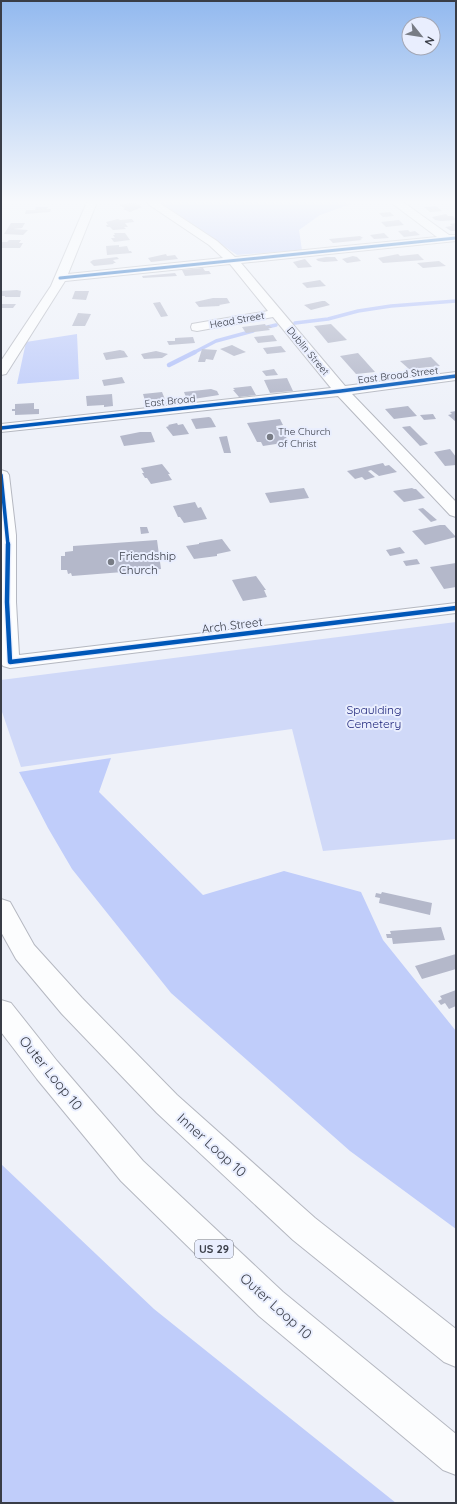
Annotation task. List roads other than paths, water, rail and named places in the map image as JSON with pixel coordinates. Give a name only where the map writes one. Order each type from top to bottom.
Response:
[{"type":"highway","name":"Inner Loop 10","points":[[1,909],[25,952],[72,1006],[167,1104],[304,1229],[456,1350]]},
{"type":"highway","name":"Outer Loop 10","points":[[1,1011],[47,1070],[138,1176],[271,1304],[456,1457]]},
{"type":"street","points":[[1,371],[62,272]]},
{"type":"street","points":[[60,278],[123,272]]},
{"type":"street","name":"Dublin Street","points":[[243,272],[341,391],[456,512]]},
{"type":"street","name":"Head Street","points":[[197,327],[277,313]]},
{"type":"street","name":"East Broad Street","points":[[341,391],[456,376]]},
{"type":"street","name":"East Broad","points":[[1,428],[341,391]]},
{"type":"street","name":"Arch Street","points":[[1,475],[8,535],[7,602],[10,662],[456,608]]},
{"type":"waterway","points":[[295,323],[328,319],[358,311],[391,306],[456,301]]},
{"type":"waterway","points":[[263,328],[276,325]]},
{"type":"waterway","points":[[193,353],[216,341],[253,331]]},
{"type":"waterway","points":[[169,365],[193,353]]},
{"type":"place","name":"The Church of Christ","points":[[270,437]]},
{"type":"place","name":"Friendship Church","points":[[111,562]]},
{"type":"park label","name":"Spaulding Cemetery","points":[[374,716]]}]
